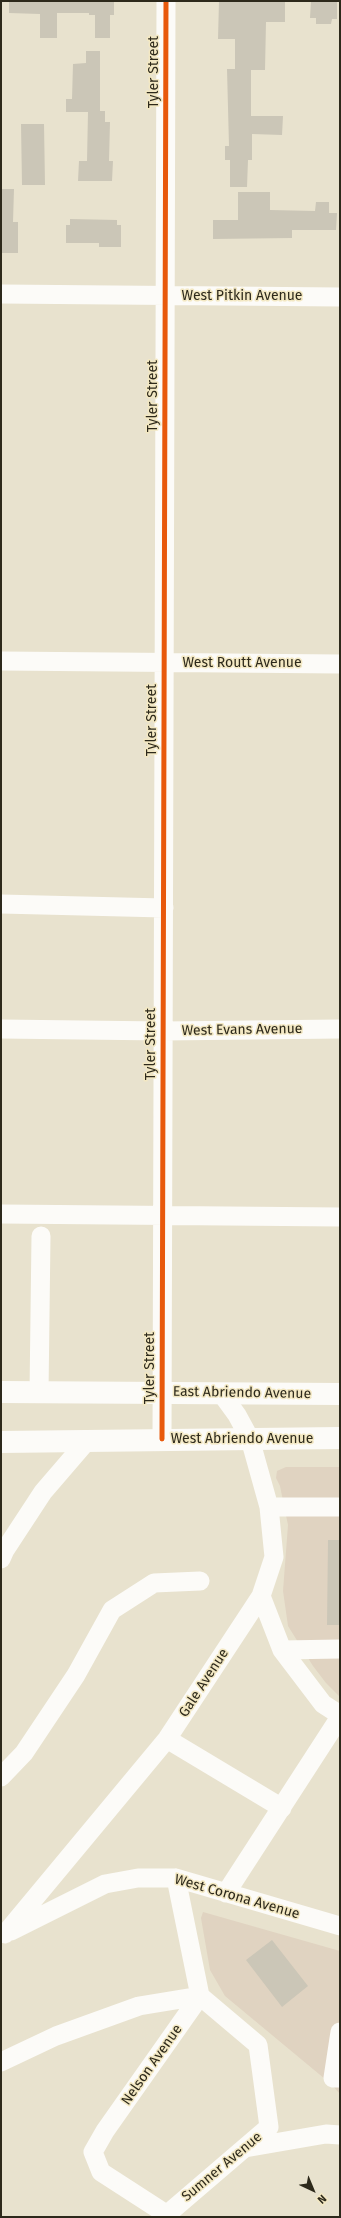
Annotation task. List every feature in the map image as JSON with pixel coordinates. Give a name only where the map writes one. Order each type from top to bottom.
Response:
[{"type":"main road","name":"East Abriendo Avenue","points":[[1,1392],[340,1394]]},
{"type":"main road","name":"West Abriendo Avenue","points":[[1,1442],[340,1438]]},
{"type":"street","name":"Tyler Street","points":[[162,1439],[166,1]]},
{"type":"street","name":"West Pitkin Avenue","points":[[1,294],[340,297]]},
{"type":"street","name":"West Routt Avenue","points":[[1,661],[340,664]]},
{"type":"street","points":[[1,904],[164,908]]},
{"type":"street","name":"West Evans Avenue","points":[[1,1028],[163,1031],[340,1029]]},
{"type":"street","points":[[1,1214],[340,1217]]},
{"type":"street","points":[[39,1393],[41,1236]]},
{"type":"street","name":"Gale Avenue","points":[[3,1935],[167,1739],[261,1596],[274,1557],[268,1507],[250,1439],[237,1415],[221,1393]]},
{"type":"street","points":[[2,1548],[44,1492],[86,1442]]},
{"type":"street","points":[[268,1507],[340,1506]]},
{"type":"street","points":[[1,1778],[24,1753],[76,1675],[112,1610],[154,1583],[200,1581]]},
{"type":"street","points":[[226,1893],[340,1716],[323,1704],[282,1650],[261,1596]]},
{"type":"street","points":[[282,1650],[339,1651]]},
{"type":"street","points":[[167,1739],[282,1808]]},
{"type":"street","name":"West Corona Avenue","points":[[3,1935],[105,1884],[138,1878],[176,1878],[340,1926]]},
{"type":"street","points":[[1,2062],[56,2036],[139,2006],[200,1996],[176,1878]]},
{"type":"street","name":"Sumner Avenue","points":[[165,2216],[270,2127],[258,2045],[200,1996]]},
{"type":"street","name":"Nelson Avenue","points":[[165,2216],[101,2172],[93,2152],[105,2131],[200,1996]]},
{"type":"street","points":[[340,2032],[333,2078],[340,2078]]},
{"type":"street","points":[[245,2148],[326,2134],[340,2135]]},
{"type":"shaded area","points":[[286,1467],[340,1467],[340,1697],[326,1683],[313,1666],[288,1626],[283,1591],[288,1525],[280,1486],[276,1478],[277,1471]]},
{"type":"shaded area","points":[[203,1912],[340,1951],[340,2094],[331,2084],[225,1996],[210,1970],[201,1918]]},
{"type":"building","points":[[9,1],[114,1],[114,15],[110,15],[110,38],[95,38],[95,15],[89,15],[89,13],[57,13],[57,38],[40,38],[40,14],[9,13]]},
{"type":"building","points":[[219,1],[285,1],[285,22],[266,22],[265,70],[251,70],[251,116],[283,116],[282,135],[252,134],[252,160],[248,160],[247,187],[230,187],[230,160],[225,160],[225,146],[229,146],[227,69],[235,69],[235,39],[218,39]]},
{"type":"building","points":[[311,1],[337,1],[337,19],[332,19],[331,24],[316,24],[316,18],[310,18]]},
{"type":"building","points":[[86,51],[100,51],[100,111],[105,111],[105,122],[110,122],[109,161],[113,161],[112,181],[78,181],[79,161],[87,161],[88,112],[66,112],[66,99],[72,99],[73,64],[86,63]]},
{"type":"building","points":[[21,124],[44,124],[45,185],[22,185]]},
{"type":"building","points":[[1,189],[14,189],[13,222],[18,222],[18,253],[1,253]]},
{"type":"building","points":[[238,192],[270,192],[270,210],[315,211],[316,202],[329,202],[329,213],[337,213],[336,230],[292,230],[292,238],[213,239],[213,220],[238,220]]},
{"type":"building","points":[[70,219],[117,220],[117,225],[121,225],[121,247],[99,247],[99,243],[66,243],[66,225],[70,225]]},
{"type":"building","points":[[328,1540],[340,1540],[340,1625],[327,1625]]},
{"type":"building","points":[[272,1940],[308,1986],[282,2007],[246,1960]]},
{"type":"cycle path","points":[[162,1439],[166,1]]}]
